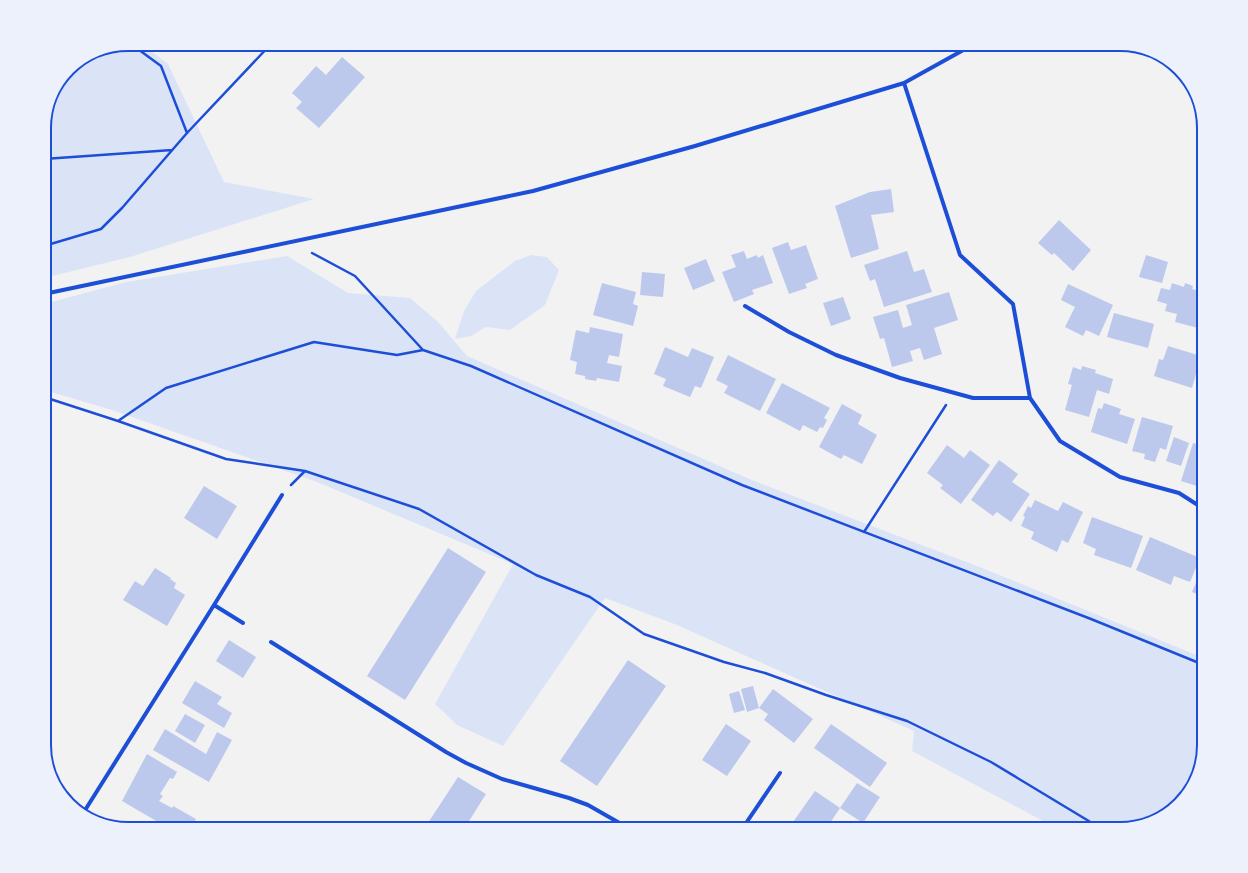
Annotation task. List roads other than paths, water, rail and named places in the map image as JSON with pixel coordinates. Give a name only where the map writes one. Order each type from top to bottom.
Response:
[{"type":"street","points":[[51,292],[533,191],[695,146],[904,83],[962,51]]},
{"type":"street","points":[[904,83],[960,255],[1013,304],[1030,398],[1060,441],[1120,477],[1179,493],[1197,505]]},
{"type":"street","points":[[745,306],[790,332],[836,355],[900,378],[973,398],[1030,398]]},
{"type":"street","points":[[86,809],[282,495]]},
{"type":"street","points":[[214,606],[243,623]]},
{"type":"street","points":[[271,642],[466,763],[502,779],[570,798],[588,805],[618,822]]},
{"type":"street","points":[[747,822],[780,773]]}]
